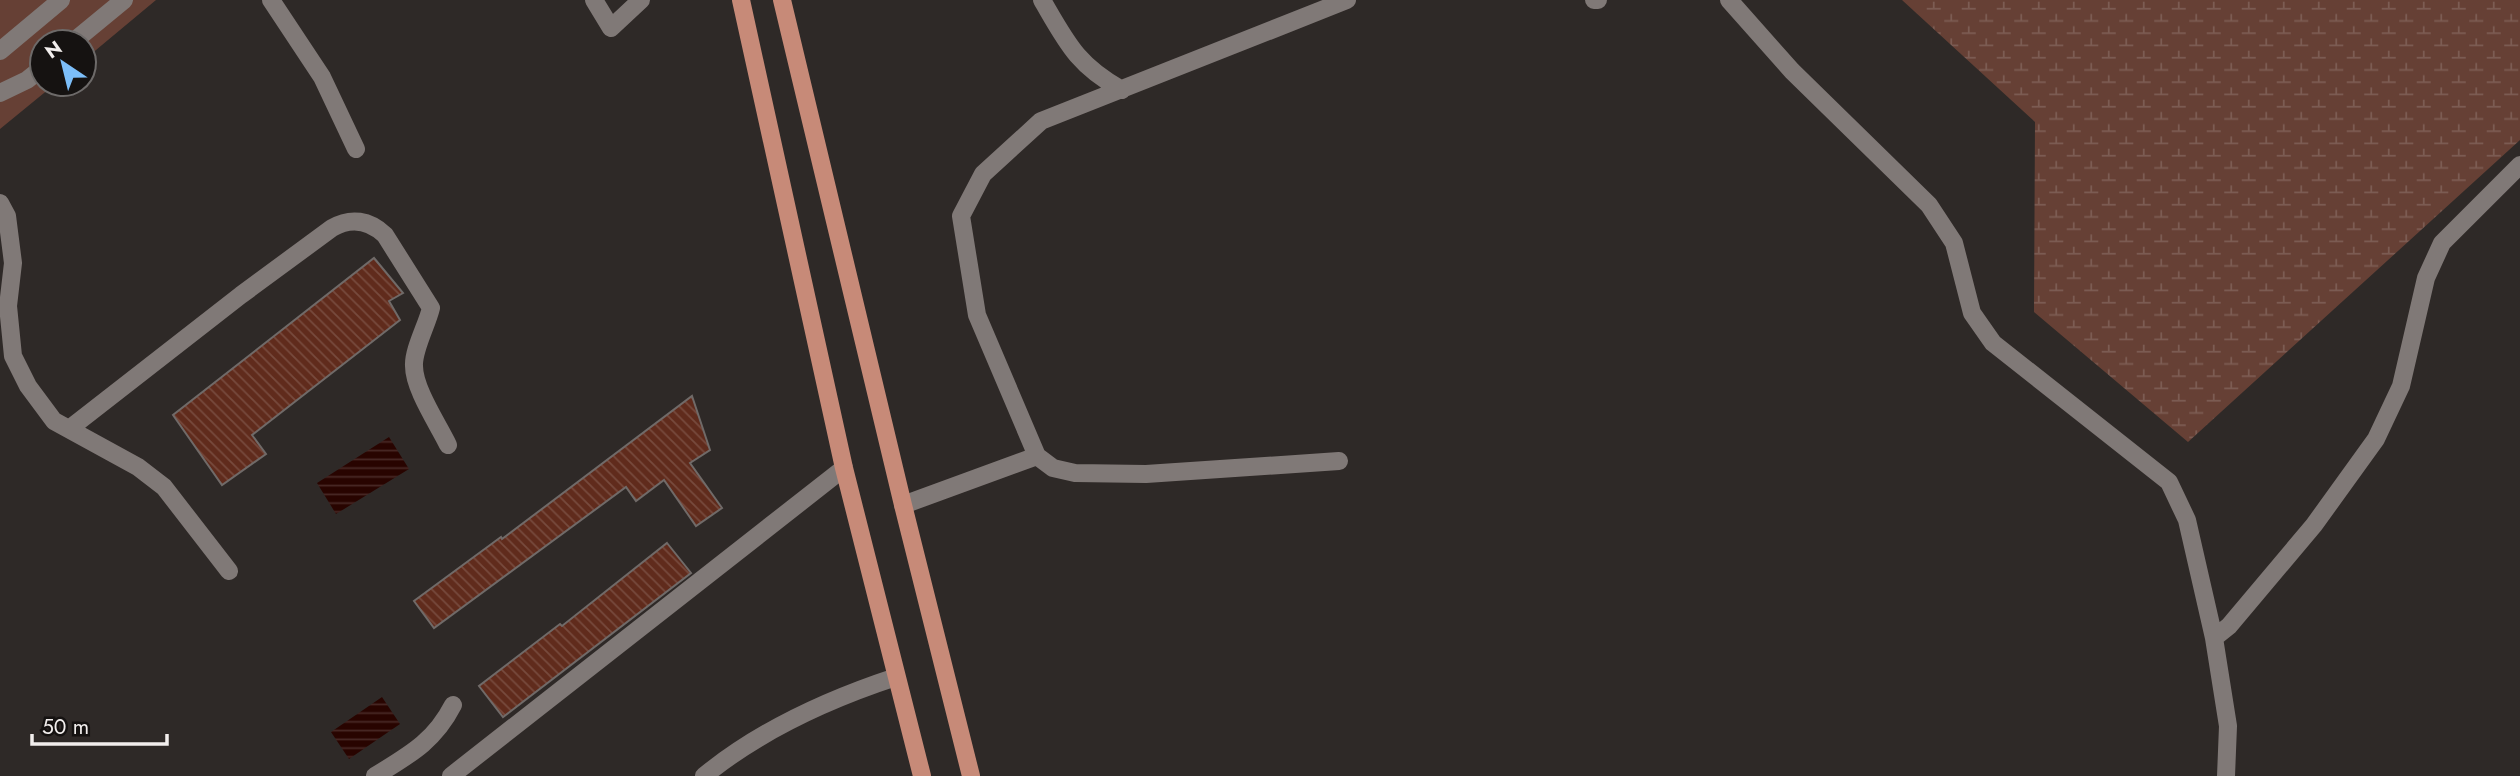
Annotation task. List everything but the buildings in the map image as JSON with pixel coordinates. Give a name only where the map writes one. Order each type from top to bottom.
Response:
[{"type":"main road","points":[[741,0],[844,468],[922,776]]},
{"type":"main road","points":[[782,0],[971,776]]},
{"type":"street","points":[[0,51],[61,0]]},
{"type":"street","points":[[90,28],[124,0]]},
{"type":"street","points":[[271,0],[321,77],[356,149]]},
{"type":"street","points":[[594,0],[611,28],[641,0]]},
{"type":"street","points":[[1042,0],[1066,41],[1085,66],[1122,90]]},
{"type":"street","points":[[1339,461],[1146,474],[1075,473],[1053,468],[1037,456],[977,315],[961,216],[983,174],[1041,121],[1347,0]]},
{"type":"street","points":[[1729,0],[1792,71],[1929,205],[1954,243],[1972,313],[1993,343],[2169,482],[2187,520],[2214,638],[2228,726],[2226,776]]},
{"type":"street","points":[[0,93],[28,79]]},
{"type":"street","points":[[2214,638],[2229,626],[2314,525],[2376,439],[2401,386],[2426,278],[2442,243],[2520,165]]},
{"type":"street","points":[[0,203],[6,216],[13,263],[8,306],[13,356],[28,386],[54,421],[138,467],[164,487],[229,570]]},
{"type":"street","points":[[69,429],[261,280],[341,222],[352,220],[377,227],[385,235],[431,309],[413,364],[417,383],[449,445]]},
{"type":"street","points":[[903,505],[1037,456]]},
{"type":"street","points":[[451,776],[844,468]]},
{"type":"street","points":[[704,776],[724,760],[790,722],[851,691],[896,677]]},
{"type":"street","points":[[375,776],[410,754],[438,731],[453,705]]},
{"type":"green space","points":[[0,0],[156,0],[98,48],[98,28],[28,28],[28,98],[38,98],[0,129]]},
{"type":"green space","points":[[1902,0],[2520,0],[2520,140],[2188,442],[2034,312],[2035,122]]},
{"type":"shaded area","points":[[389,437],[409,469],[336,514],[317,483]]},
{"type":"shaded area","points":[[382,697],[400,724],[349,759],[331,732]]}]
